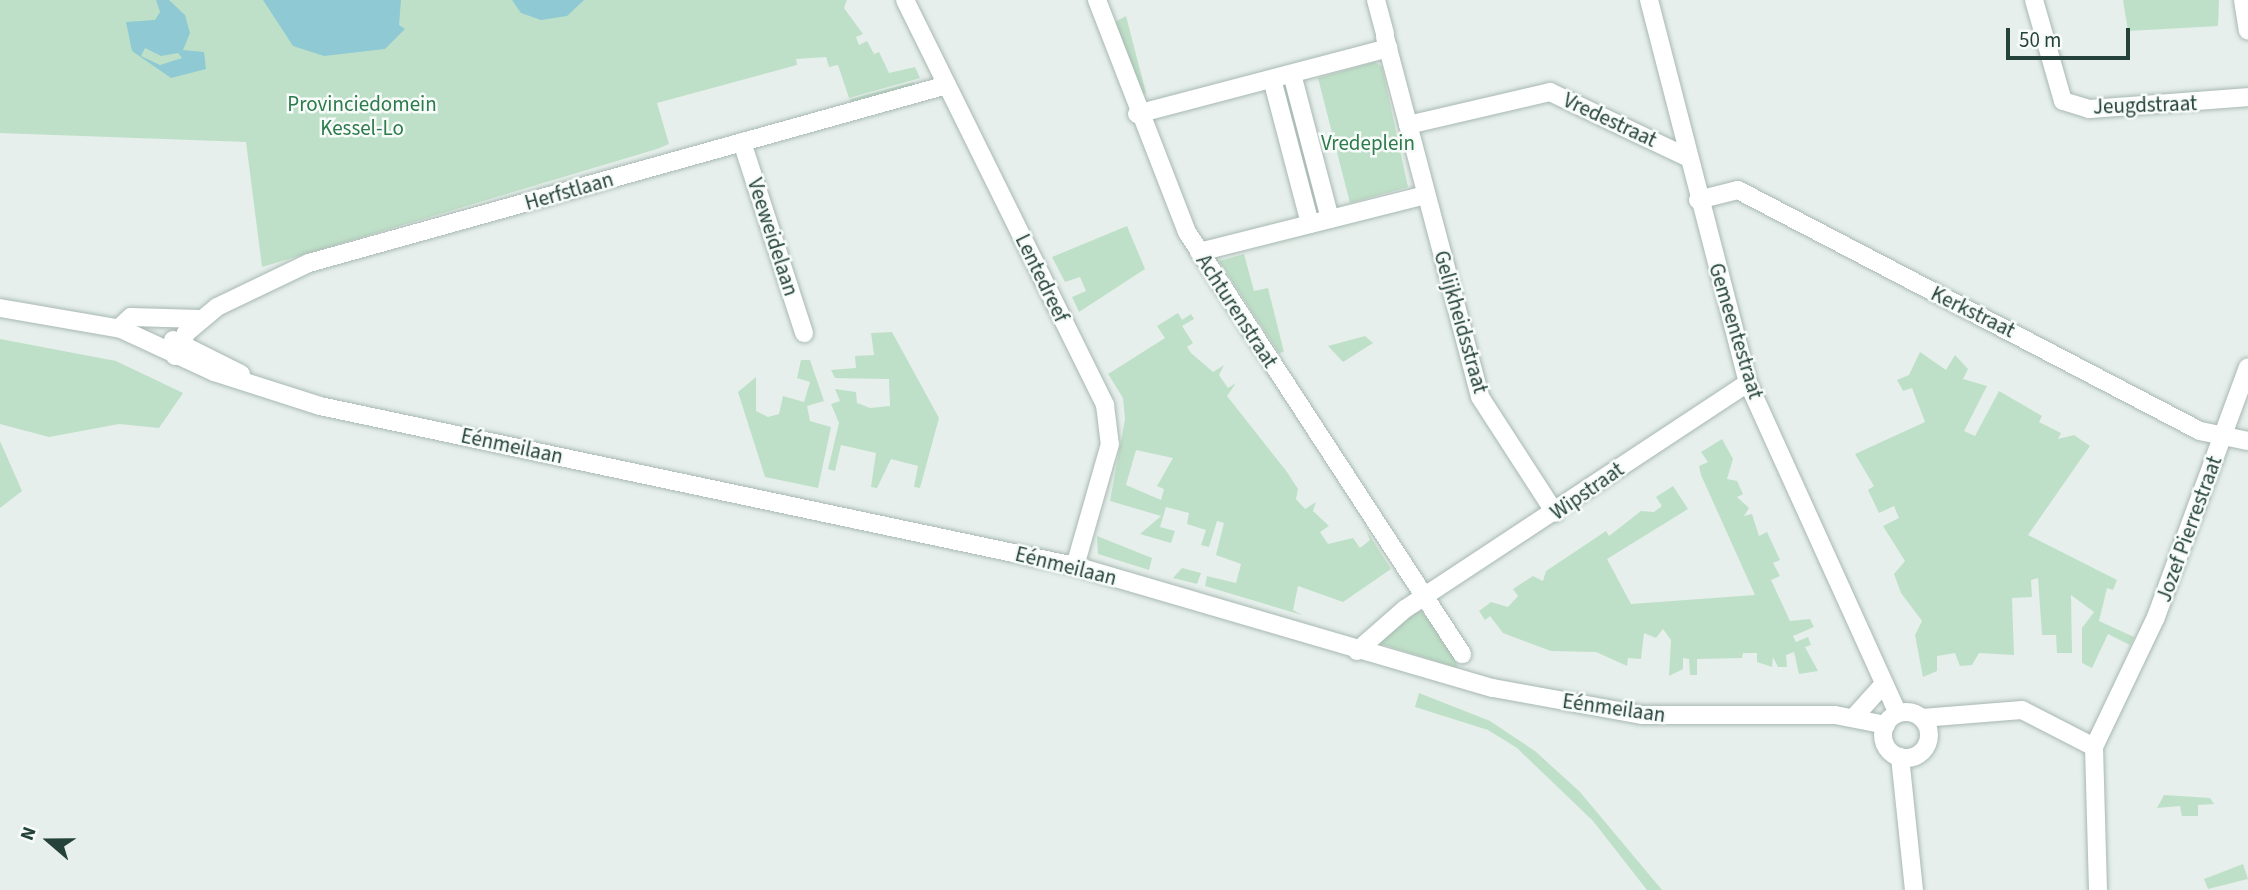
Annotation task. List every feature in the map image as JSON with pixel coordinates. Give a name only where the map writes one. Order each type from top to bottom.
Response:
[{"type":"street","name":"Lentedreef","points":[[905,0],[1105,405],[1110,444],[1075,566]]},
{"type":"street","name":"Achturenstraat","points":[[1097,0],[1137,114],[1199,252],[1424,598]]},
{"type":"street","points":[[1199,252],[1426,195],[1376,0]]},
{"type":"street","name":"Gemeentestraat","points":[[1649,0],[1698,200],[1748,383],[1883,685],[1892,719],[1882,739],[1907,757]]},
{"type":"street","name":"Jeugdstraat","points":[[2034,0],[2063,101],[2089,109],[2248,97]]},
{"type":"street","points":[[2243,0],[2248,31]]},
{"type":"street","points":[[1137,114],[1293,74],[1386,39]]},
{"type":"street","points":[[1293,74],[1330,219]]},
{"type":"street","points":[[1272,79],[1310,224]]},
{"type":"street","name":"Herfstlaan","points":[[178,349],[200,319],[309,263],[947,85]]},
{"type":"street","name":"Vredestraat","points":[[1408,125],[1550,92],[1688,157]]},
{"type":"street","name":"Veeweidelaan","points":[[742,142],[804,333]]},
{"type":"street","name":"Kerkstraat","points":[[1698,200],[1738,190],[2222,438],[2248,441]]},
{"type":"street","name":"Gelijkheidsstraat","points":[[1426,195],[1480,397],[1555,513]]},
{"type":"street","name":"Eénmeilaan","points":[[0,308],[119,328],[320,406],[1075,566],[1493,688],[1642,715],[1855,716],[1892,719],[2022,710],[2094,747]]},
{"type":"street","name":"Herfstlaan","points":[[119,328],[140,317],[200,319]]},
{"type":"street","name":"Jozef Pierrestraat","points":[[2094,747],[2123,689],[2248,367]]},
{"type":"street","name":"Wipstraat","points":[[1357,650],[1373,631],[1748,383]]},
{"type":"street","points":[[1424,598],[1462,654]]},
{"type":"street","points":[[1855,716],[1883,685]]},
{"type":"street","points":[[1914,890],[1907,817],[1907,757],[1929,740],[1922,718]]},
{"type":"street","points":[[2094,747],[2098,890]]},
{"type":"green space","name":"Provinciedomein Kessel-Lo","points":[[0,0],[847,0],[844,8],[863,34],[856,37],[859,45],[867,41],[874,54],[879,52],[889,73],[915,67],[920,78],[849,98],[838,65],[829,67],[826,57],[796,59],[797,65],[657,103],[669,144],[657,149],[262,267],[246,142],[0,133]]},
{"type":"green space","points":[[2123,0],[2219,0],[2218,26],[2128,31]]},
{"type":"green space","points":[[1126,16],[1146,93],[1142,95],[1115,22]]},
{"type":"green space","name":"Vredeplein","points":[[1375,62],[1382,67],[1408,187],[1350,203],[1318,78]]},
{"type":"green space","points":[[914,82],[914,85],[851,103],[850,99]]},
{"type":"green space","points":[[1127,226],[1145,269],[1079,312],[1072,297],[1086,291],[1080,277],[1065,282],[1052,257]]},
{"type":"green space","points":[[1244,254],[1254,291],[1268,288],[1284,352],[1279,353],[1219,261]]},
{"type":"green space","points":[[1178,313],[1182,320],[1191,314],[1194,319],[1182,326],[1193,343],[1187,347],[1213,372],[1224,365],[1219,375],[1228,388],[1236,383],[1227,396],[1287,472],[1298,489],[1296,499],[1305,509],[1316,502],[1313,511],[1329,526],[1320,532],[1328,544],[1353,538],[1360,548],[1370,540],[1366,530],[1391,569],[1343,602],[1298,586],[1293,610],[1302,615],[1205,586],[1207,576],[1236,583],[1241,564],[1216,555],[1224,523],[1217,521],[1209,547],[1201,545],[1206,530],[1187,524],[1189,513],[1166,507],[1160,527],[1175,531],[1171,543],[1140,534],[1161,516],[1110,501],[1125,419],[1123,398],[1108,374],[1165,338],[1157,326]],"holes":[[[1136,450],[1173,458],[1157,486],[1164,489],[1161,500],[1126,485]]]},
{"type":"green space","points":[[892,332],[939,418],[920,488],[914,487],[918,466],[891,459],[877,488],[871,487],[876,453],[841,445],[835,471],[828,469],[839,423],[831,404],[840,401],[835,389],[856,392],[857,403],[870,408],[890,406],[889,379],[835,378],[831,370],[856,368],[855,356],[874,355],[871,333]]},
{"type":"green space","points":[[1365,336],[1373,343],[1343,362],[1328,346]]},
{"type":"green space","points":[[0,339],[116,361],[183,393],[159,428],[119,424],[49,437],[0,424]]},
{"type":"green space","points":[[1920,352],[1946,370],[1955,355],[1968,369],[1963,379],[1987,386],[1964,431],[1975,436],[1999,391],[2042,416],[2039,422],[2061,433],[2058,439],[2074,435],[2090,446],[2028,535],[2117,580],[2113,590],[2107,588],[2099,621],[2134,637],[2130,645],[2108,634],[2092,668],[2082,663],[2082,628],[2094,612],[2071,595],[2072,653],[2057,653],[2056,635],[2042,635],[2038,578],[2031,580],[2032,597],[2012,598],[2014,655],[1979,653],[1972,665],[1960,666],[1955,653],[1937,656],[1937,671],[1923,677],[1915,635],[1922,621],[1901,593],[1894,574],[1905,561],[1883,526],[1899,518],[1894,506],[1879,513],[1868,490],[1874,486],[1855,454],[1925,422],[1912,388],[1903,391],[1897,380],[1909,375]]},
{"type":"green space","points":[[801,360],[810,360],[824,401],[807,406],[810,421],[831,427],[818,488],[765,477],[738,392],[756,377],[756,411],[768,417],[779,414],[783,396],[804,402],[810,382],[797,378]]},
{"type":"green space","points":[[1722,439],[1733,459],[1727,479],[1737,481],[1743,494],[1737,497],[1749,508],[1744,516],[1752,514],[1759,536],[1767,532],[1780,560],[1773,563],[1780,576],[1771,580],[1790,621],[1810,619],[1814,627],[1793,636],[1796,642],[1808,637],[1811,645],[1805,647],[1818,671],[1799,674],[1794,652],[1786,655],[1787,667],[1778,667],[1773,657],[1772,667],[1757,662],[1757,653],[1743,653],[1742,658],[1697,659],[1697,675],[1690,675],[1689,659],[1683,658],[1683,669],[1669,676],[1671,640],[1663,629],[1656,638],[1644,633],[1641,659],[1628,658],[1627,666],[1596,652],[1551,651],[1503,633],[1490,616],[1485,620],[1479,611],[1491,602],[1508,607],[1518,596],[1513,589],[1533,576],[1543,581],[1546,571],[1606,531],[1609,536],[1641,511],[1654,512],[1662,506],[1656,497],[1673,486],[1688,509],[1607,559],[1631,604],[1755,595],[1699,466],[1708,462],[1701,452]]},
{"type":"green space","points":[[0,441],[22,491],[0,508]]},
{"type":"green space","points":[[1097,536],[1152,558],[1149,570],[1098,554]]},
{"type":"green space","points":[[1182,568],[1201,573],[1197,584],[1173,578]]},
{"type":"green space","points":[[1422,612],[1452,649],[1458,668],[1381,644],[1380,637],[1411,613]]},
{"type":"green space","points":[[1419,693],[1490,721],[1535,751],[1580,792],[1662,890],[1647,890],[1593,821],[1517,748],[1488,730],[1415,707]]},
{"type":"green space","points":[[2164,795],[2210,798],[2214,804],[2198,805],[2198,816],[2182,816],[2180,806],[2157,808]]},
{"type":"green space","points":[[2243,864],[2248,879],[2208,889],[2204,879]]},
{"type":"water","points":[[156,0],[169,0],[185,15],[190,33],[183,50],[204,52],[206,69],[171,78],[132,51],[126,22],[155,20],[160,12]],"holes":[[[145,48],[161,56],[178,53],[182,58],[160,65],[141,56]]]},
{"type":"water","points":[[263,0],[401,0],[399,25],[405,29],[385,49],[324,56],[293,46]]},
{"type":"water","points":[[512,0],[584,0],[567,16],[541,20],[521,13]]}]
